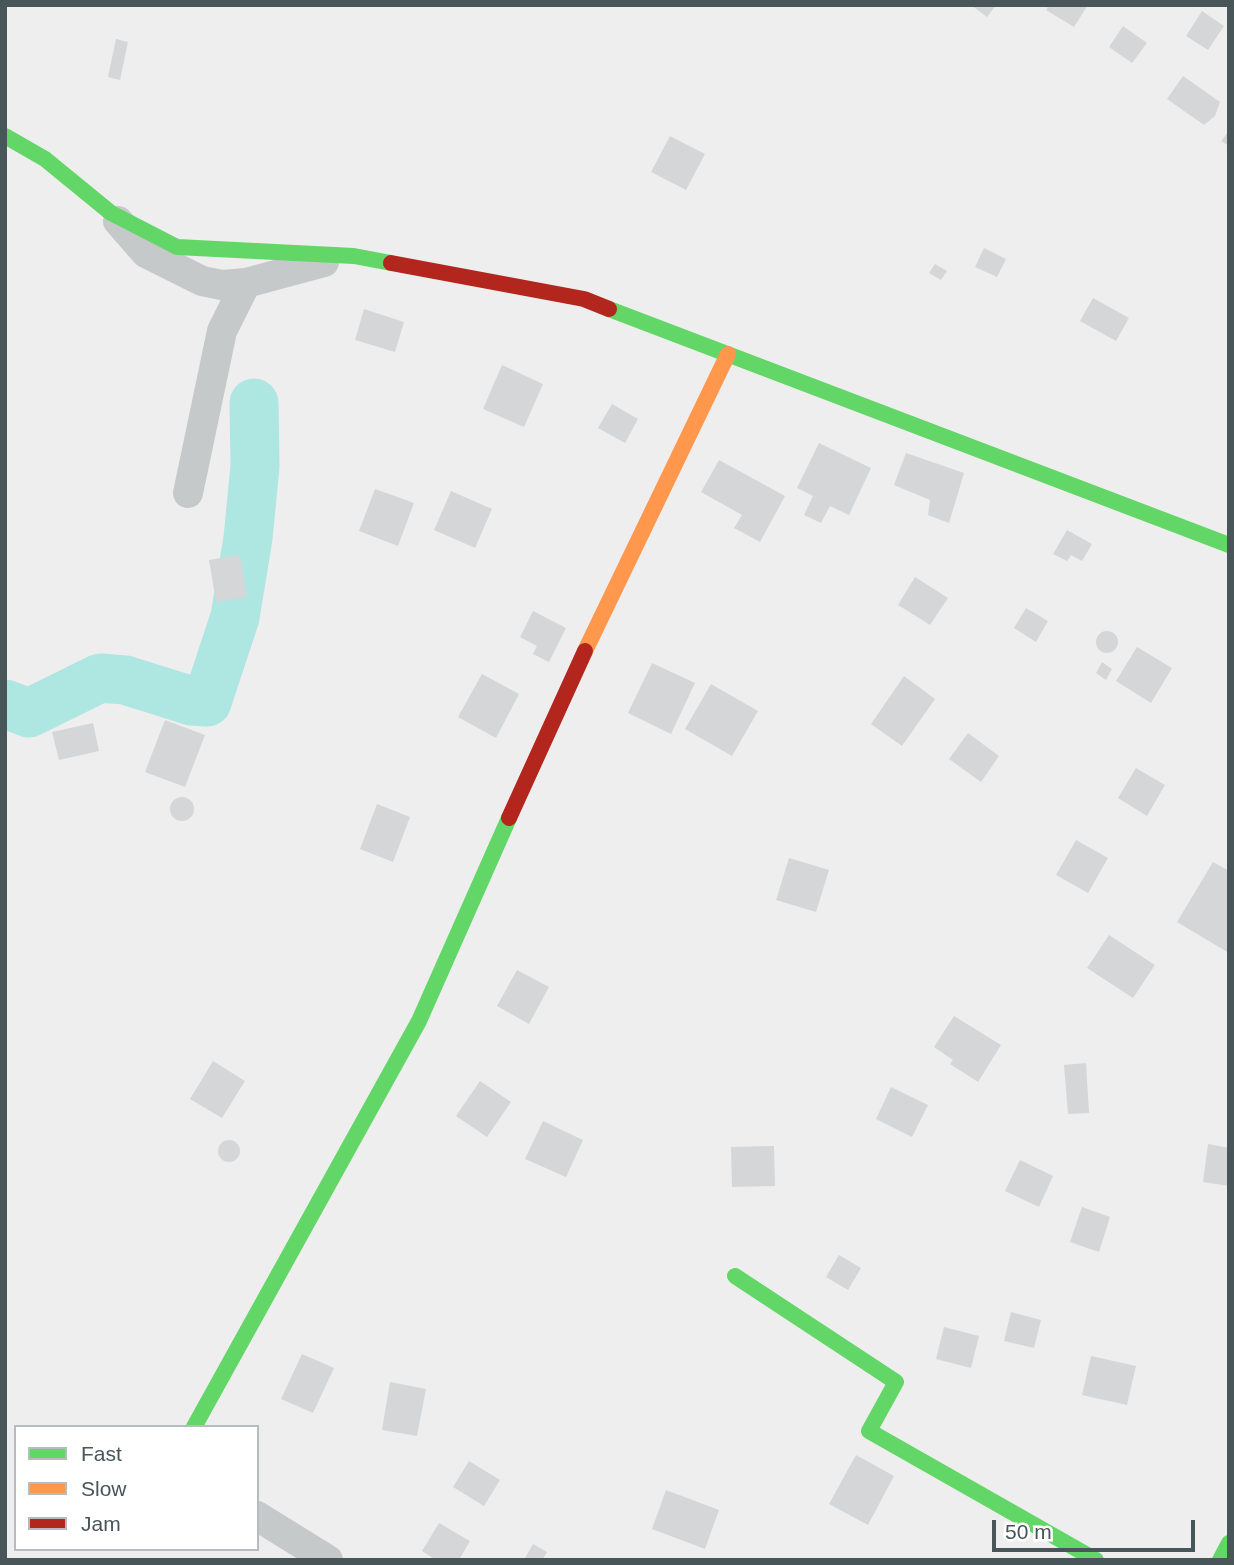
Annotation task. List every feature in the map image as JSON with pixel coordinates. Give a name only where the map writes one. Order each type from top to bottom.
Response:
[{"type":"street","points":[[5,136],[45,159],[111,213],[146,253],[179,272],[202,281],[222,285],[246,283],[354,256]]},
{"type":"street","points":[[111,213],[177,247],[354,256],[584,299],[1229,545]]},
{"type":"street","points":[[188,494],[222,331],[246,283]]},
{"type":"street","points":[[195,1425],[419,1021],[550,725],[727,354]]},
{"type":"street","points":[[735,1276],[896,1382],[869,1431],[1097,1560]]},
{"type":"street","points":[[259,1517],[328,1560]]},
{"type":"street","points":[[1220,1560],[1229,1543]]},
{"type":"building","points":[[971,5],[996,5],[987,17]]},
{"type":"building","points":[[1049,5],[1088,5],[1074,27],[1046,10]]},
{"type":"building","points":[[1202,11],[1224,26],[1208,50],[1186,36]]},
{"type":"building","points":[[1123,26],[1147,43],[1132,63],[1109,47]]},
{"type":"building","points":[[116,39],[128,42],[120,80],[108,77]]},
{"type":"building","points":[[1183,76],[1220,102],[1215,116],[1204,125],[1167,99]]},
{"type":"building","points":[[1229,131],[1229,146],[1221,141]]},
{"type":"building","points":[[670,136],[705,154],[686,190],[651,172]]},
{"type":"building","points":[[984,248],[1006,259],[997,277],[975,267]]},
{"type":"building","points":[[935,264],[947,271],[941,280],[929,273]]},
{"type":"building","points":[[1093,298],[1129,318],[1116,341],[1080,321]]},
{"type":"building","points":[[364,309],[404,322],[395,352],[355,340]]},
{"type":"building","points":[[502,365],[543,384],[524,427],[483,409]]},
{"type":"building","points":[[612,404],[638,419],[625,443],[598,428]]},
{"type":"building","points":[[819,443],[871,468],[849,515],[830,506],[821,523],[804,515],[813,496],[797,488]]},
{"type":"building","points":[[906,453],[964,473],[949,523],[928,515],[930,500],[894,485]]},
{"type":"building","points":[[719,460],[785,496],[760,542],[734,528],[742,515],[701,492]]},
{"type":"building","points":[[375,489],[414,503],[398,546],[359,531]]},
{"type":"building","points":[[451,491],[492,509],[475,548],[434,530]]},
{"type":"building","points":[[1067,530],[1092,544],[1082,561],[1071,555],[1067,561],[1053,554]]},
{"type":"building","points":[[240,555],[247,597],[216,602],[209,560]]},
{"type":"building","points":[[915,577],[948,598],[930,625],[898,605]]},
{"type":"building","points":[[1026,608],[1048,621],[1036,642],[1014,628]]},
{"type":"building","points":[[533,611],[566,628],[549,662],[533,654],[537,646],[520,637]]},
{"type":"building","points":[[1107,631],[1115,634],[1118,642],[1115,650],[1107,653],[1099,650],[1096,642],[1099,634]]},
{"type":"building","points":[[1137,647],[1172,668],[1151,703],[1116,681]]},
{"type":"building","points":[[1102,662],[1112,669],[1106,680],[1096,673]]},
{"type":"building","points":[[652,663],[695,683],[671,734],[628,713]]},
{"type":"building","points":[[482,674],[519,694],[496,738],[458,717]]},
{"type":"building","points":[[904,676],[935,699],[902,746],[871,724]]},
{"type":"building","points":[[711,684],[758,711],[732,756],[685,729]]},
{"type":"building","points":[[165,720],[205,735],[185,787],[145,772]]},
{"type":"building","points":[[93,723],[99,751],[59,760],[52,732]]},
{"type":"building","points":[[968,733],[999,756],[981,782],[949,759]]},
{"type":"building","points":[[1136,768],[1165,785],[1147,816],[1118,798]]},
{"type":"building","points":[[182,797],[191,800],[194,809],[191,818],[182,821],[173,818],[170,809],[173,800]]},
{"type":"building","points":[[377,804],[410,817],[393,862],[360,849]]},
{"type":"building","points":[[1076,840],[1108,858],[1088,893],[1056,875]]},
{"type":"building","points":[[789,858],[829,870],[816,912],[776,900]]},
{"type":"building","points":[[1213,862],[1229,871],[1229,953],[1177,922]]},
{"type":"building","points":[[1109,935],[1155,965],[1133,998],[1087,968]]},
{"type":"building","points":[[517,970],[549,987],[529,1024],[497,1006]]},
{"type":"building","points":[[954,1016],[1001,1045],[978,1082],[950,1064],[953,1060],[934,1047]]},
{"type":"building","points":[[213,1061],[245,1081],[222,1118],[190,1099]]},
{"type":"building","points":[[1086,1063],[1089,1113],[1068,1114],[1064,1065]]},
{"type":"building","points":[[480,1081],[511,1102],[487,1137],[456,1116]]},
{"type":"building","points":[[891,1087],[928,1105],[912,1137],[876,1119]]},
{"type":"building","points":[[543,1121],[583,1140],[566,1177],[525,1159]]},
{"type":"building","points":[[229,1140],[237,1143],[240,1151],[237,1159],[229,1162],[221,1159],[218,1151],[221,1143]]},
{"type":"building","points":[[1208,1144],[1229,1148],[1229,1186],[1203,1182]]},
{"type":"building","points":[[774,1146],[775,1186],[732,1187],[731,1147]]},
{"type":"building","points":[[1020,1160],[1053,1176],[1039,1207],[1005,1191]]},
{"type":"building","points":[[1082,1207],[1110,1217],[1099,1252],[1070,1242]]},
{"type":"building","points":[[839,1255],[861,1268],[848,1290],[826,1277]]},
{"type":"building","points":[[1011,1312],[1041,1320],[1034,1348],[1004,1341]]},
{"type":"building","points":[[944,1327],[979,1336],[971,1368],[936,1359]]},
{"type":"building","points":[[302,1354],[334,1368],[313,1413],[281,1399]]},
{"type":"building","points":[[1091,1356],[1136,1366],[1127,1405],[1082,1395]]},
{"type":"building","points":[[390,1382],[426,1389],[417,1436],[382,1430]]},
{"type":"building","points":[[856,1455],[894,1476],[868,1525],[829,1504]]},
{"type":"building","points":[[469,1461],[500,1480],[484,1506],[453,1487]]},
{"type":"building","points":[[666,1490],[719,1510],[705,1549],[652,1529]]},
{"type":"building","points":[[439,1523],[470,1541],[459,1560],[436,1560],[422,1551]]},
{"type":"building","points":[[533,1544],[547,1552],[542,1560],[524,1560]]},
{"type":"waterway","points":[[5,704],[29,713],[100,678],[125,680],[192,701],[207,702],[235,617],[248,538],[255,466],[254,403]]},
{"type":"traffic: fast","points":[[5,136],[45,159],[111,213],[177,247],[354,256],[391,263]]},
{"type":"traffic: fast","points":[[609,309],[1229,545]]},
{"type":"traffic: fast","points":[[195,1425],[419,1021],[509,818]]},
{"type":"traffic: fast","points":[[735,1276],[896,1382],[869,1431],[1096,1560]]},
{"type":"traffic: fast","points":[[1220,1560],[1229,1543]]},
{"type":"traffic: slow","points":[[585,651],[728,354]]},
{"type":"traffic: jam","points":[[391,263],[584,299],[609,309]]},
{"type":"traffic: jam","points":[[509,818],[585,651]]}]
